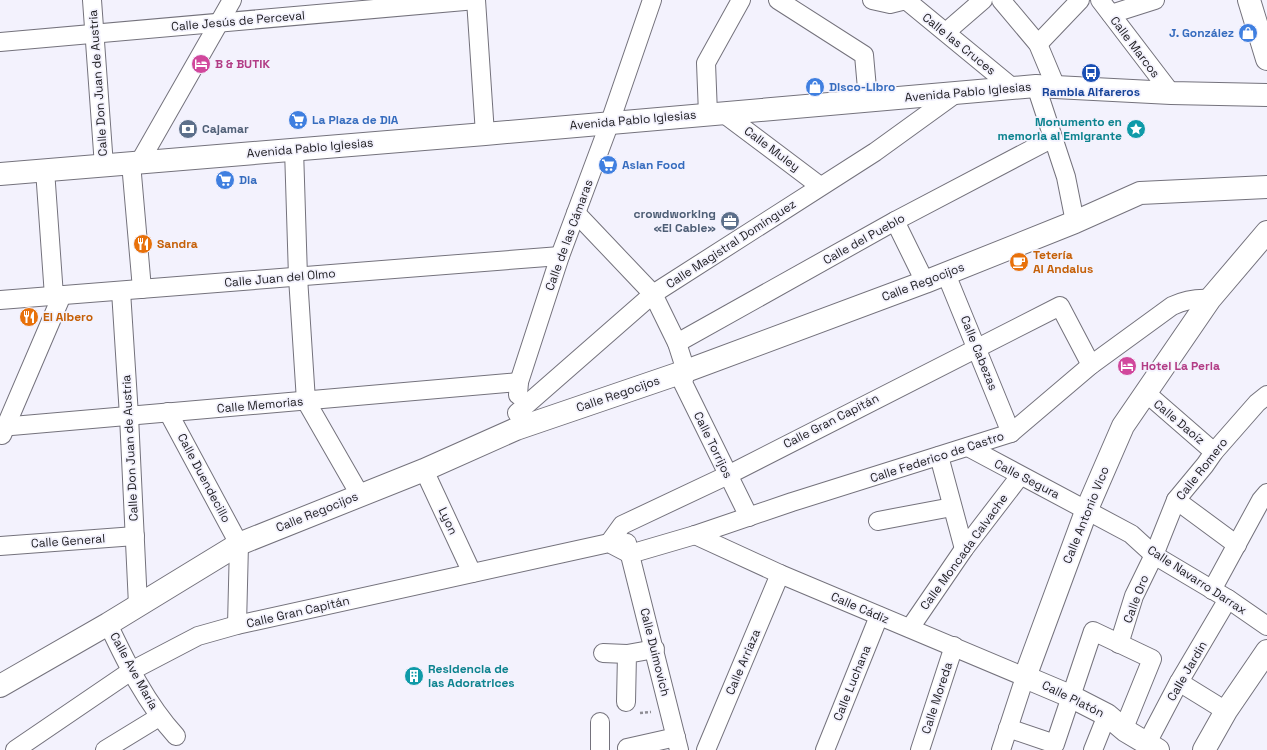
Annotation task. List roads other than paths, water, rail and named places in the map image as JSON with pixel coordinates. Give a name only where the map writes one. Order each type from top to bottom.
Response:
[{"type":"street","name":"Calle Don Juan de Austria","points":[[92,0],[104,166]]},
{"type":"street","points":[[142,289],[135,163],[221,23],[232,0]]},
{"type":"street","name":"Calle Jesús de Perceval","points":[[0,42],[476,0]]},
{"type":"street","points":[[476,0],[485,134]]},
{"type":"street","name":"Calle de las Cámaras","points":[[516,421],[519,382],[560,256],[610,122],[652,0]]},
{"type":"street","points":[[715,113],[706,63],[741,0]]},
{"type":"street","points":[[778,0],[864,54],[868,100]]},
{"type":"street","points":[[872,0],[890,4],[906,0]]},
{"type":"street","name":"Calle las Cruces","points":[[906,0],[1013,88]]},
{"type":"street","points":[[946,32],[983,0]]},
{"type":"street","points":[[1001,0],[1038,44],[1046,86],[1053,138],[1066,177],[1075,222]]},
{"type":"street","points":[[1038,44],[1080,0]]},
{"type":"street","name":"Calle Marcos","points":[[1100,0],[1171,93]]},
{"type":"street","points":[[1111,14],[1155,0]]},
{"type":"street","points":[[1249,0],[1267,59]]},
{"type":"street","name":"Avenida Pablo Iglesias","points":[[0,174],[1013,88],[1046,86],[1171,93],[1267,95]]},
{"type":"street","name":"Calle Magistral Dominguez","points":[[516,421],[653,294],[875,152],[958,92]]},
{"type":"street","name":"Calle Muley","points":[[715,113],[820,186]]},
{"type":"street","name":"Calle del Pueblo","points":[[677,343],[895,221],[1053,138]]},
{"type":"street","points":[[294,149],[298,277],[306,401],[360,495]]},
{"type":"street","points":[[2,431],[58,295],[45,170]]},
{"type":"street","name":"Calle Regocijos","points":[[0,686],[108,624],[239,544],[424,470],[516,421],[686,371],[946,274],[1075,222],[1140,193],[1267,187]]},
{"type":"street","name":"Calle Torrijos","points":[[576,213],[653,294],[677,343],[686,371],[683,383],[749,518]]},
{"type":"street","points":[[895,221],[925,282]]},
{"type":"street","name":"Calle Antonio Vico","points":[[1001,750],[1025,677],[1087,509],[1123,426],[1144,392],[1210,299],[1267,232]]},
{"type":"street","name":"Calle Juan del Olmo","points":[[0,300],[560,256]]},
{"type":"street","name":"Calle Cabezas","points":[[946,274],[978,348],[1011,433]]},
{"type":"street","name":"Calle Don Juan de Austria","points":[[121,291],[130,416],[138,605]]},
{"type":"street","name":"Calle Federico de Castro","points":[[630,554],[696,535],[1011,433],[1091,365],[1172,306],[1198,298],[1210,299]]},
{"type":"street","name":"Calle Gran Capitán","points":[[15,750],[131,671],[198,636],[237,625],[609,543],[622,526],[1060,306],[1091,365]]},
{"type":"street","name":"Calle Memorias","points":[[2,431],[168,412],[519,382]]},
{"type":"street","name":"Calle Daoíz","points":[[1144,392],[1214,452]]},
{"type":"street","name":"Calle Romero","points":[[1154,555],[1176,500],[1206,465],[1214,452],[1264,404]]},
{"type":"street","name":"Calle Duendecillo","points":[[168,412],[239,544]]},
{"type":"street","name":"Calle Segura","points":[[968,447],[1020,476],[1087,509]]},
{"type":"street","points":[[939,456],[964,550]]},
{"type":"street","name":"Lyon","points":[[424,470],[472,573]]},
{"type":"street","name":"Calle Moncada Calvache","points":[[910,628],[964,550],[1020,476]]},
{"type":"street","points":[[1212,590],[1261,500],[1267,492]]},
{"type":"street","points":[[1176,500],[1237,545]]},
{"type":"street","points":[[878,521],[952,507]]},
{"type":"street","name":"Calle Navarro Darrax","points":[[1087,509],[1131,534],[1154,555],[1228,599],[1267,626]]},
{"type":"street","name":"Calle Duimovich","points":[[622,526],[655,648],[678,745]]},
{"type":"street","name":"Calle Cádiz","points":[[696,535],[780,574],[1025,677]]},
{"type":"street","name":"Calle General","points":[[0,546],[135,536]]},
{"type":"street","points":[[609,543],[630,554]]},
{"type":"street","points":[[237,625],[239,544]]},
{"type":"street","name":"Calle Oro","points":[[1119,644],[1134,596],[1154,555]]},
{"type":"street","name":"Calle Arriaza","points":[[706,750],[780,574]]},
{"type":"street","name":"Calle Jardin","points":[[1152,747],[1179,682],[1228,599]]},
{"type":"street","name":"Calle Luchana","points":[[825,750],[879,616]]},
{"type":"street","name":"Calle Ave María","points":[[108,624],[131,671],[159,717],[176,736]]},
{"type":"street","points":[[1008,728],[1055,744],[1093,631],[1152,659],[1124,728]]},
{"type":"street","name":"Calle Moreda","points":[[920,750],[954,646]]},
{"type":"street","points":[[603,653],[627,654],[655,648]]},
{"type":"street","points":[[1204,750],[1226,711],[1267,651]]},
{"type":"street","points":[[626,702],[627,654]]},
{"type":"street","name":"Calle Platón","points":[[1025,677],[1070,696],[1107,715],[1152,747]]},
{"type":"street","points":[[1179,682],[1226,711]]},
{"type":"street","points":[[1094,750],[1107,715]]},
{"type":"street","points":[[105,750],[159,717]]},
{"type":"street","points":[[600,722],[600,750]]},
{"type":"street","points":[[628,750],[627,748],[678,745],[699,750]]},
{"type":"place","name":"J. González","points":[[1248,33]]},
{"type":"place","name":"B & BUTIK","points":[[201,64]]},
{"type":"place","name":"Rambla Alfareros","points":[[1091,73]]},
{"type":"place","name":"Disco-Libro","points":[[815,87]]},
{"type":"place","name":"La Plaza de DIA","points":[[298,120]]},
{"type":"place","name":"Cajamar","points":[[188,129]]},
{"type":"place","name":"Monumento en memoria al Emigrante","points":[[1136,129]]},
{"type":"place","name":"Asian Food","points":[[608,165]]},
{"type":"place","name":"Dia","points":[[225,180]]},
{"type":"place","name":"crowdworking «El Cable»","points":[[730,221]]},
{"type":"place","name":"Sandra","points":[[143,244]]},
{"type":"place","name":"Tetería Al Andalus","points":[[1019,262]]},
{"type":"place","name":"El Albero","points":[[29,317]]},
{"type":"place","name":"Hotel La Perla","points":[[1127,366]]},
{"type":"place","name":"Residencia de las Adoratrices","points":[[414,676]]}]
